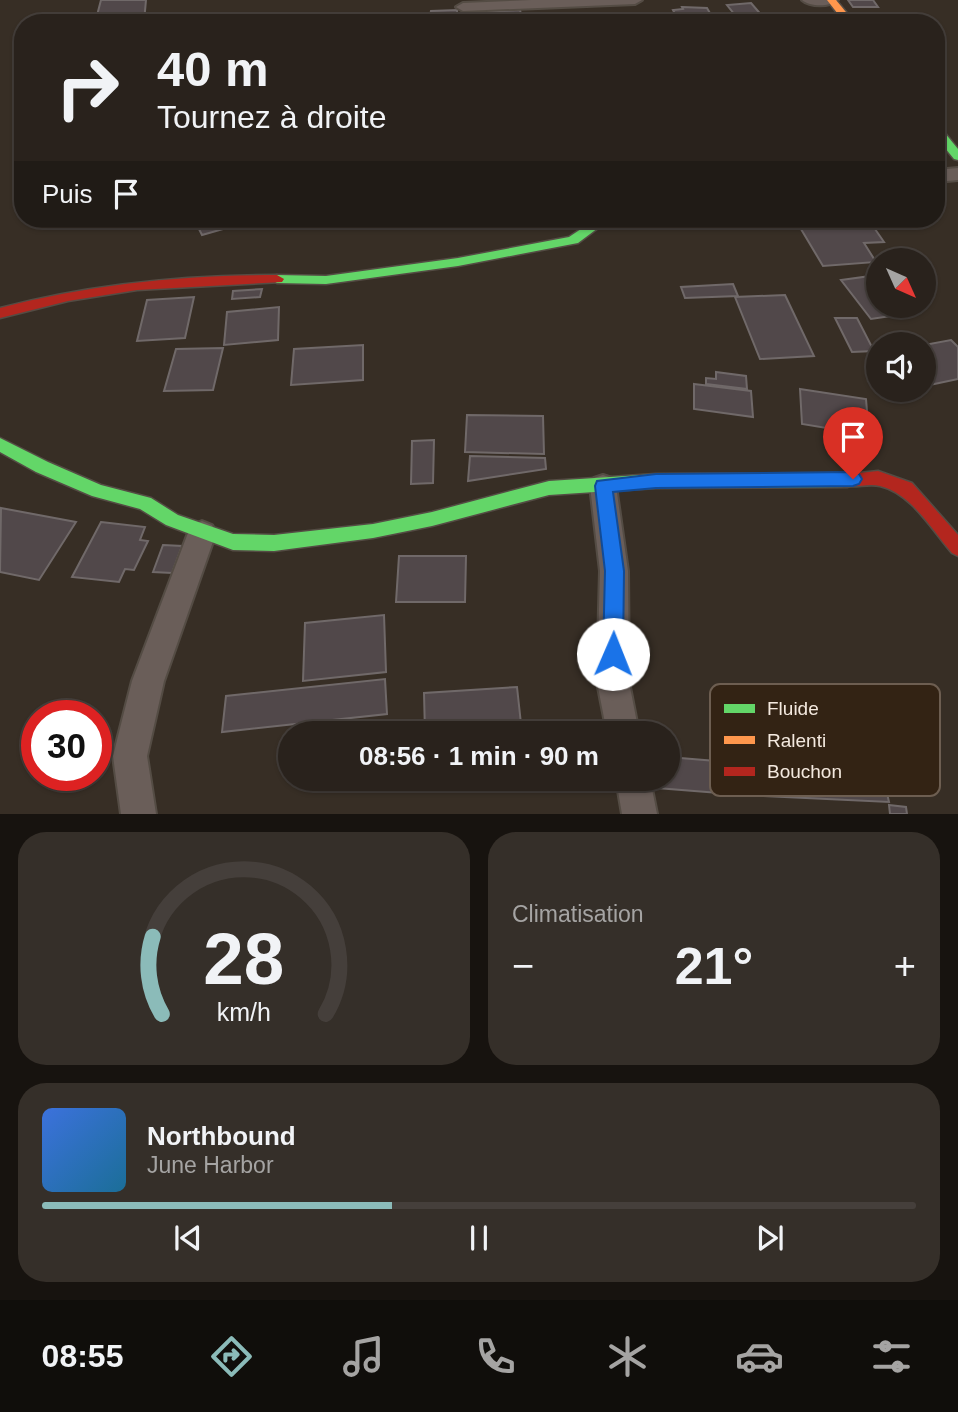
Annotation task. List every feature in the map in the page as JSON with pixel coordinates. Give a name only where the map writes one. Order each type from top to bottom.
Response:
[{"type":"street","points":[[463,7],[635,0]]},
{"type":"street","points":[[809,0],[831,0],[843,14]]},
{"type":"street","points":[[945,140],[958,157]]},
{"type":"street","points":[[0,313],[41,301],[117,286],[205,278],[326,280],[458,262],[573,240],[591,228]]},
{"type":"street","points":[[0,447],[98,491],[145,503],[172,520],[233,542],[286,542],[373,531],[432,519],[549,488],[656,481],[803,482],[878,478],[906,488],[958,548]]},
{"type":"street","points":[[603,486],[614,571],[613,682],[621,721]]},
{"type":"street","points":[[139,814],[130,756],[148,681],[202,533]]},
{"type":"street","points":[[635,791],[640,814]]},
{"type":"building","points":[[101,0],[146,0],[145,14],[97,14]]},
{"type":"building","points":[[848,0],[873,0],[878,7],[853,7]]},
{"type":"building","points":[[751,3],[761,14],[734,14],[727,5]]},
{"type":"building","points":[[682,7],[707,8],[710,14],[675,14],[673,10],[683,9]]},
{"type":"building","points":[[457,10],[457,14],[430,14],[431,11]]},
{"type":"building","points":[[520,10],[521,14],[482,14]]},
{"type":"building","points":[[198,228],[227,228],[202,235]]},
{"type":"building","points":[[800,228],[874,228],[884,242],[864,243],[867,248],[866,263],[823,266]]},
{"type":"building","points":[[866,277],[866,312],[841,280]]},
{"type":"building","points":[[733,284],[738,296],[685,298],[681,287]]},
{"type":"building","points":[[262,289],[260,297],[232,299],[233,291]]},
{"type":"building","points":[[785,295],[814,356],[760,359],[735,297]]},
{"type":"building","points":[[194,297],[185,338],[137,341],[147,300]]},
{"type":"building","points":[[279,307],[278,340],[224,345],[227,312]]},
{"type":"building","points":[[835,318],[857,318],[866,335],[866,351],[852,352]]},
{"type":"building","points":[[951,340],[958,347],[958,379],[936,384],[936,343]]},
{"type":"building","points":[[363,345],[363,380],[291,385],[294,349]]},
{"type":"building","points":[[223,348],[213,390],[164,391],[176,349]]},
{"type":"building","points":[[716,372],[746,376],[747,389],[706,384],[706,378],[716,379]]},
{"type":"building","points":[[694,384],[751,391],[753,417],[694,409]]},
{"type":"building","points":[[800,389],[866,399],[869,435],[802,424]]},
{"type":"building","points":[[467,415],[543,416],[544,454],[465,452]]},
{"type":"building","points":[[434,440],[433,483],[411,484],[412,441]]},
{"type":"building","points":[[470,456],[545,458],[546,469],[468,481]]},
{"type":"building","points":[[1,508],[76,522],[39,580],[0,572]]},
{"type":"building","points":[[101,522],[145,527],[140,540],[148,541],[134,570],[125,569],[119,582],[72,577]]},
{"type":"building","points":[[163,545],[182,546],[172,573],[153,572]]},
{"type":"building","points":[[399,556],[466,556],[465,602],[396,602]]},
{"type":"building","points":[[384,615],[386,672],[303,681],[305,623]]},
{"type":"building","points":[[385,679],[387,714],[323,721],[278,721],[278,726],[222,732],[226,696]]},
{"type":"building","points":[[517,687],[521,721],[425,721],[424,693]]},
{"type":"building","points":[[680,758],[710,760],[710,792],[680,790]]},
{"type":"building","points":[[764,796],[888,796],[889,802]]},
{"type":"building","points":[[889,805],[906,807],[907,814],[890,814]]},
{"type":"traffic: fast","points":[[945,140],[958,157]]},
{"type":"traffic: fast","points":[[277,279],[326,280],[458,262],[573,240],[591,228]]},
{"type":"traffic: fast","points":[[0,444],[42,467],[98,491],[145,503],[172,520],[233,542],[274,543],[373,531],[432,519],[549,488],[656,481],[847,480]]},
{"type":"traffic: slow","points":[[831,0],[843,14]]},
{"type":"traffic: jam","points":[[0,313],[103,290],[172,282],[277,279]]},
{"type":"traffic: jam","points":[[847,480],[878,478],[906,488],[958,548]]},
{"type":"route","points":[[613,654],[614,571],[603,486],[656,481],[803,482],[853,479]]}]
